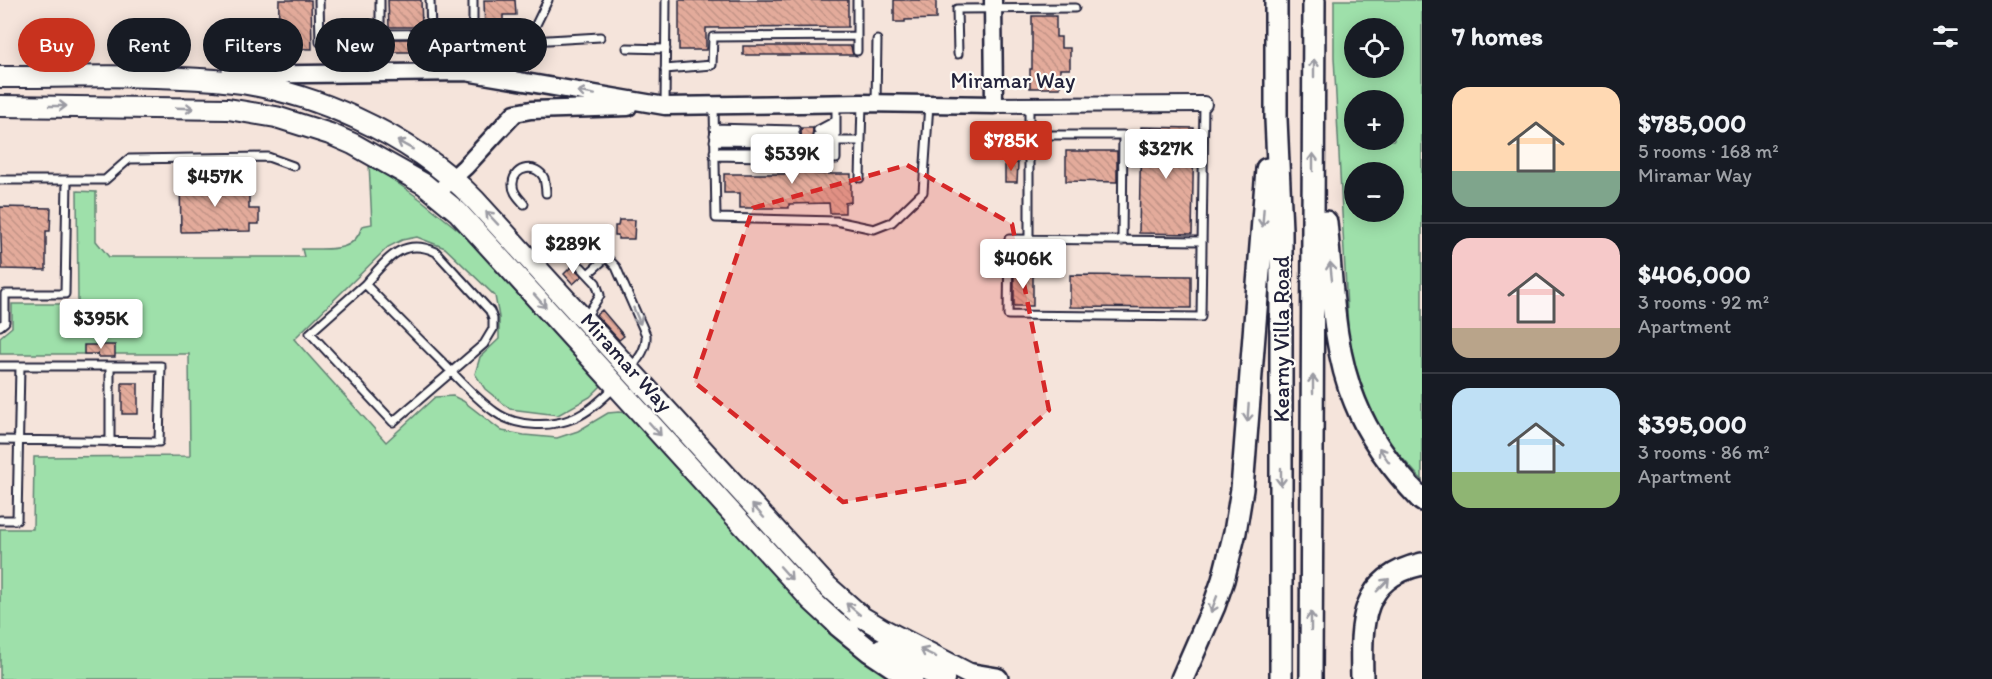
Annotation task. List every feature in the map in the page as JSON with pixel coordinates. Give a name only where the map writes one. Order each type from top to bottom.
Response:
[{"type":"main road","name":"Kearny Villa Road","points":[[1276,0],[1276,119],[1281,230],[1281,679]]},
{"type":"main road","name":"Kearny Villa Road","points":[[1311,679],[1314,0]]},
{"type":"main road","name":"Miramar Way","points":[[0,77],[140,76],[216,80],[244,84],[328,107],[365,123],[412,148],[454,178],[826,585],[862,617],[976,677]]},
{"type":"main road","name":"Miramar Way","points":[[0,106],[228,109],[276,117],[330,134],[408,174],[458,212],[811,600],[838,625],[900,659],[944,679]]},
{"type":"main road","points":[[1182,675],[1222,580],[1235,532],[1240,500],[1268,155],[1276,119]]},
{"type":"main road","points":[[1314,197],[1324,211],[1338,338],[1354,402],[1383,455],[1422,500]]},
{"type":"main road","points":[[1362,679],[1362,632],[1365,610],[1374,594],[1390,577],[1422,564]]},
{"type":"main road","points":[[838,625],[870,651],[912,679]]},
{"type":"main road","points":[[976,677],[997,679]]},
{"type":"street","points":[[993,4],[994,105]]},
{"type":"street","name":"Miramar Way","points":[[140,76],[466,72],[665,106],[836,103],[1204,104]]},
{"type":"street","points":[[436,194],[515,113],[531,110],[665,106]]},
{"type":"lane","points":[[319,0],[319,18]]},
{"type":"lane","points":[[380,0],[380,18]]},
{"type":"lane","points":[[429,0],[430,18]]},
{"type":"lane","points":[[473,0],[473,18]]},
{"type":"lane","points":[[539,18],[548,0]]},
{"type":"lane","points":[[665,106],[666,0]]},
{"type":"lane","points":[[857,0],[857,51]]},
{"type":"lane","points":[[958,54],[957,9],[993,4],[1076,8]]},
{"type":"lane","points":[[665,69],[712,66],[713,36],[857,36]]},
{"type":"lane","points":[[547,40],[600,37]]},
{"type":"lane","points":[[860,178],[861,141],[869,103],[877,40]]},
{"type":"lane","points":[[627,48],[666,49]]},
{"type":"lane","points":[[817,144],[836,155],[836,103]]},
{"type":"lane","points":[[714,106],[716,218],[836,221],[874,229],[892,222],[923,192],[930,104]]},
{"type":"lane","points":[[1202,241],[1009,239],[1008,315],[1201,317],[1204,104]]},
{"type":"lane","points":[[1029,105],[1029,239]]},
{"type":"lane","points":[[817,144],[836,134],[861,141]]},
{"type":"lane","points":[[817,144],[836,134]]},
{"type":"lane","points":[[714,135],[796,145]]},
{"type":"lane","points":[[714,135],[796,145]]},
{"type":"lane","points":[[1029,135],[1123,135],[1122,241]]},
{"type":"lane","points":[[714,156],[796,145]]},
{"type":"lane","points":[[714,156],[766,152],[796,145]]},
{"type":"lane","points":[[0,180],[105,180],[129,159],[268,157],[293,166]]},
{"type":"lane","points":[[524,204],[514,191],[513,183],[516,174],[521,170],[531,168],[539,172],[543,178],[546,193]]},
{"type":"lane","points":[[0,326],[5,322],[6,294],[65,294],[67,180]]},
{"type":"lane","points":[[417,246],[436,252],[490,310],[493,319],[489,337],[484,344],[452,372],[393,422],[310,333],[398,251],[417,246]]},
{"type":"lane","points":[[365,284],[497,414],[522,423],[549,425],[574,418],[597,404],[630,370],[647,343],[646,335],[616,267],[598,248]]},
{"type":"lane","points":[[588,274],[606,257]]},
{"type":"lane","points":[[581,267],[596,283],[600,295],[584,320]]},
{"type":"lane","points":[[0,366],[161,366],[159,442],[0,440]]},
{"type":"lane","points":[[0,520],[17,520],[20,366]]},
{"type":"lane","points":[[110,366],[110,442]]},
{"type":"highlighted area","points":[[907,165],[1012,224],[1049,410],[972,480],[843,502],[694,382],[753,208]]},
{"type":"green space","points":[[1334,0],[1422,0],[1422,480],[1377,430],[1349,348],[1334,57]]},
{"type":"green space","points":[[369,163],[420,199],[461,232],[601,386],[590,397],[558,415],[510,409],[485,389],[475,374],[480,357],[499,339],[499,317],[495,296],[445,248],[417,237],[402,240],[388,247],[294,339],[386,442],[435,397],[453,396],[463,401],[502,431],[557,438],[578,431],[608,413],[634,414],[838,641],[893,679],[0,679],[0,529],[33,529],[34,457],[190,456],[189,354],[0,354],[0,337],[12,327],[12,304],[78,304],[77,191],[96,192],[96,241],[109,257],[304,257],[302,249],[330,249],[346,246],[353,242],[362,226],[372,224]]},
{"type":"building","points":[[279,0],[311,0],[312,49],[303,49],[303,18],[279,18]]},
{"type":"building","points":[[388,0],[421,0],[422,18],[407,18],[407,27],[395,27],[395,18],[389,18]]},
{"type":"building","points":[[484,0],[515,0],[516,15],[485,18]]},
{"type":"building","points":[[679,0],[848,0],[848,27],[706,28],[706,50],[679,50]]},
{"type":"building","points":[[894,0],[936,0],[936,19],[894,22]]},
{"type":"building","points":[[1032,16],[1056,16],[1056,37],[1061,37],[1061,48],[1070,48],[1070,69],[1060,69],[1060,88],[1030,88]]},
{"type":"building","points":[[395,39],[407,39],[407,52],[395,52]]},
{"type":"building","points":[[743,46],[851,46],[853,55],[743,55]]},
{"type":"building","points":[[1141,127],[1194,128],[1192,234],[1139,233]]},
{"type":"building","points":[[801,128],[813,128],[811,160],[817,165],[817,174],[851,174],[851,202],[845,203],[845,213],[830,213],[829,203],[789,204],[789,208],[740,208],[740,193],[724,193],[724,174],[795,174],[795,167],[800,163],[802,154]]},
{"type":"building","points":[[1066,151],[1117,151],[1117,182],[1066,181]]},
{"type":"building","points":[[1005,163],[1018,163],[1017,182],[1005,182]]},
{"type":"building","points":[[226,180],[227,191],[249,191],[249,209],[259,209],[259,224],[250,224],[250,231],[181,232],[180,181]]},
{"type":"building","points":[[0,207],[51,208],[50,231],[46,231],[46,270],[2,269]]},
{"type":"building","points":[[619,220],[635,220],[634,239],[618,239],[618,235],[615,235],[615,226],[618,226]]},
{"type":"building","points":[[572,266],[582,276],[573,284],[564,274]]},
{"type":"building","points":[[1014,274],[1033,274],[1033,306],[1014,306]]},
{"type":"building","points":[[1070,275],[1191,276],[1191,308],[1070,307]]},
{"type":"building","points":[[602,310],[624,336],[619,340],[596,315]]},
{"type":"building","points":[[84,345],[115,345],[115,357],[84,354]]},
{"type":"building","points":[[122,383],[138,383],[138,414],[122,414]]}]
